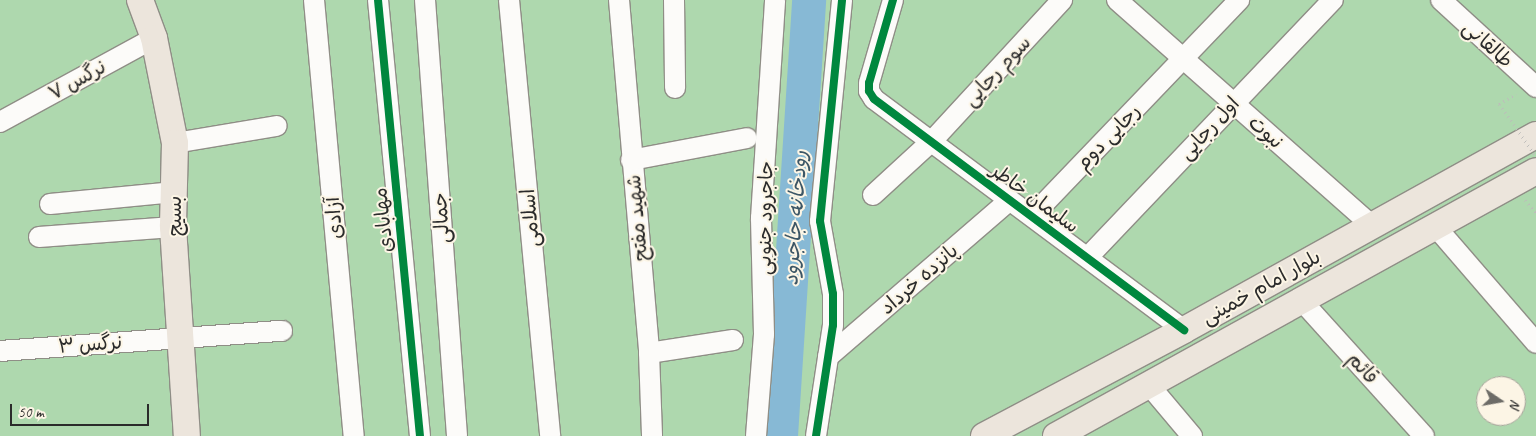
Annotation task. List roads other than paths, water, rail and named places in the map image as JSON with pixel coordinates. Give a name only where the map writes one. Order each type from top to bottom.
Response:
[{"type":"main road","name":"بسیج","points":[[140,0],[154,38],[175,143],[173,227],[186,436]]},
{"type":"main road","name":"بلوار امام خمینی","points":[[984,436],[1184,330],[1536,135]]},
{"type":"main road","name":"بلوار امام خمینی","points":[[1056,436],[1536,171]]},
{"type":"main road","points":[[1417,202],[1436,227]]},
{"type":"street","name":"آزادی","points":[[314,0],[354,436]]},
{"type":"street","name":"مهابادی","points":[[378,0],[420,436]]},
{"type":"street","name":"جمالی","points":[[426,0],[457,436]]},
{"type":"street","name":"اسلامی","points":[[509,0],[550,436]]},
{"type":"street","name":"شهید مفتح","points":[[619,0],[631,160],[649,353],[652,436]]},
{"type":"street","points":[[674,0],[675,88]]},
{"type":"street","name":"جاجرود جنوبی","points":[[756,436],[764,334],[761,218],[775,0]]},
{"type":"street","points":[[816,436],[833,325],[833,294],[820,221],[842,0]]},
{"type":"street","name":"سلیمان خاطر","points":[[892,0],[869,83],[869,91],[874,99],[1033,215],[1184,330]]},
{"type":"street","name":"سوم رجایی","points":[[873,195],[932,142],[1062,0]]},
{"type":"street","name":"نبوت","points":[[1117,0],[1371,225]]},
{"type":"street","name":"رجایی دوم","points":[[1033,215],[1239,0]]},
{"type":"street","name":"اول رجایی","points":[[1088,257],[1233,102],[1332,0]]},
{"type":"street","name":"طالقانی","points":[[1441,0],[1536,87]]},
{"type":"street","name":"نرگس ۷","points":[[0,122],[154,38]]},
{"type":"street","points":[[175,143],[277,126]]},
{"type":"street","points":[[631,160],[747,138]]},
{"type":"street","points":[[50,204],[174,192]]},
{"type":"street","name":"پانزده خرداد","points":[[828,357],[1010,200]]},
{"type":"street","points":[[39,237],[173,227]]},
{"type":"street","points":[[1436,227],[1536,343]]},
{"type":"street","name":"قائم","points":[[1302,301],[1424,436]]},
{"type":"street","name":"نرگس ۳","points":[[0,350],[282,332]]},
{"type":"street","points":[[649,353],[733,340]]},
{"type":"street","points":[[1149,385],[1192,436]]},
{"type":"waterway","name":"رودخانه جاجرود","points":[[781,436],[809,0]]}]
